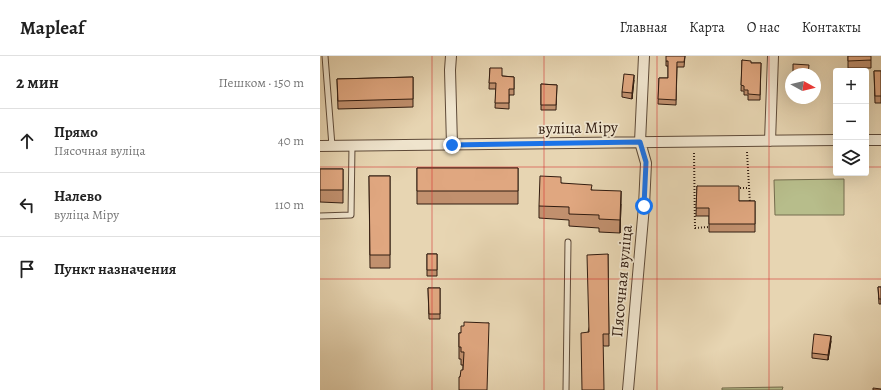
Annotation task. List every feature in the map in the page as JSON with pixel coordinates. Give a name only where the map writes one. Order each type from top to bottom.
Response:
[{"type":"street","points":[[451,56],[452,145]]},
{"type":"street","name":"Пясочная вуліца","points":[[628,390],[644,206],[646,162],[640,142],[644,56]]},
{"type":"street","points":[[770,140],[773,56]]},
{"type":"street","name":"вуліца Міру","points":[[320,146],[833,140]]},
{"type":"street","points":[[869,140],[881,140]]},
{"type":"lane","points":[[325,56],[323,64],[332,146]]},
{"type":"lane","points":[[320,216],[351,215],[352,146]]},
{"type":"lane","points":[[566,390],[568,242]]},
{"type":"path","points":[[694,141],[695,228],[709,227]]},
{"type":"path","points":[[747,141],[750,209]]},
{"type":"path","points":[[733,188],[749,188]]},
{"type":"green space","points":[[844,179],[844,215],[775,215],[774,180]]},
{"type":"green space","points":[[783,387],[782,390],[722,390],[722,388]]},
{"type":"building","points":[[666,56],[685,56],[684,62],[677,62],[676,100],[658,99],[659,78],[668,78],[668,61],[666,61]]},
{"type":"building","points":[[848,56],[871,56],[871,60],[848,61]]},
{"type":"building","points":[[742,60],[751,61],[751,63],[761,63],[760,95],[748,94],[748,90],[744,90],[744,86],[741,85]]},
{"type":"building","points":[[793,64],[809,65],[809,68],[793,68]]},
{"type":"building","points":[[490,68],[502,68],[502,76],[514,77],[514,89],[509,89],[509,103],[495,103],[496,83],[489,83]]},
{"type":"building","points":[[874,71],[881,71],[881,96],[875,96]]},
{"type":"building","points":[[624,74],[634,75],[632,93],[622,92]]},
{"type":"building","points":[[413,77],[413,99],[338,101],[337,79]]},
{"type":"building","points":[[541,84],[557,85],[556,105],[541,105]]},
{"type":"building","points":[[417,168],[518,168],[518,191],[417,191]]},
{"type":"building","points":[[320,169],[343,169],[343,190],[320,190]]},
{"type":"building","points":[[369,176],[390,176],[390,255],[370,255]]},
{"type":"building","points":[[540,176],[561,177],[561,183],[592,185],[591,190],[621,191],[620,220],[599,219],[599,215],[569,214],[569,207],[539,206]]},
{"type":"building","points":[[697,186],[739,186],[739,201],[755,201],[755,224],[709,224],[709,208],[696,208]]},
{"type":"building","points":[[427,254],[437,254],[437,270],[427,270]]},
{"type":"building","points":[[608,254],[609,334],[603,334],[604,390],[582,390],[581,333],[589,332],[587,255]]},
{"type":"building","points":[[878,287],[881,287],[881,299],[879,299]]},
{"type":"building","points":[[428,288],[440,288],[440,314],[429,314]]},
{"type":"building","points":[[464,322],[489,323],[487,390],[459,390],[459,377],[461,370],[463,370],[464,352],[461,352],[461,347],[459,347],[459,333],[461,333],[461,326],[464,326]]},
{"type":"building","points":[[814,334],[831,336],[828,355],[812,353]]},
{"type":"building","points":[[873,388],[881,389],[881,390],[873,390]]},
{"type":"route","points":[[452,145],[640,142],[646,162],[644,206]]}]
